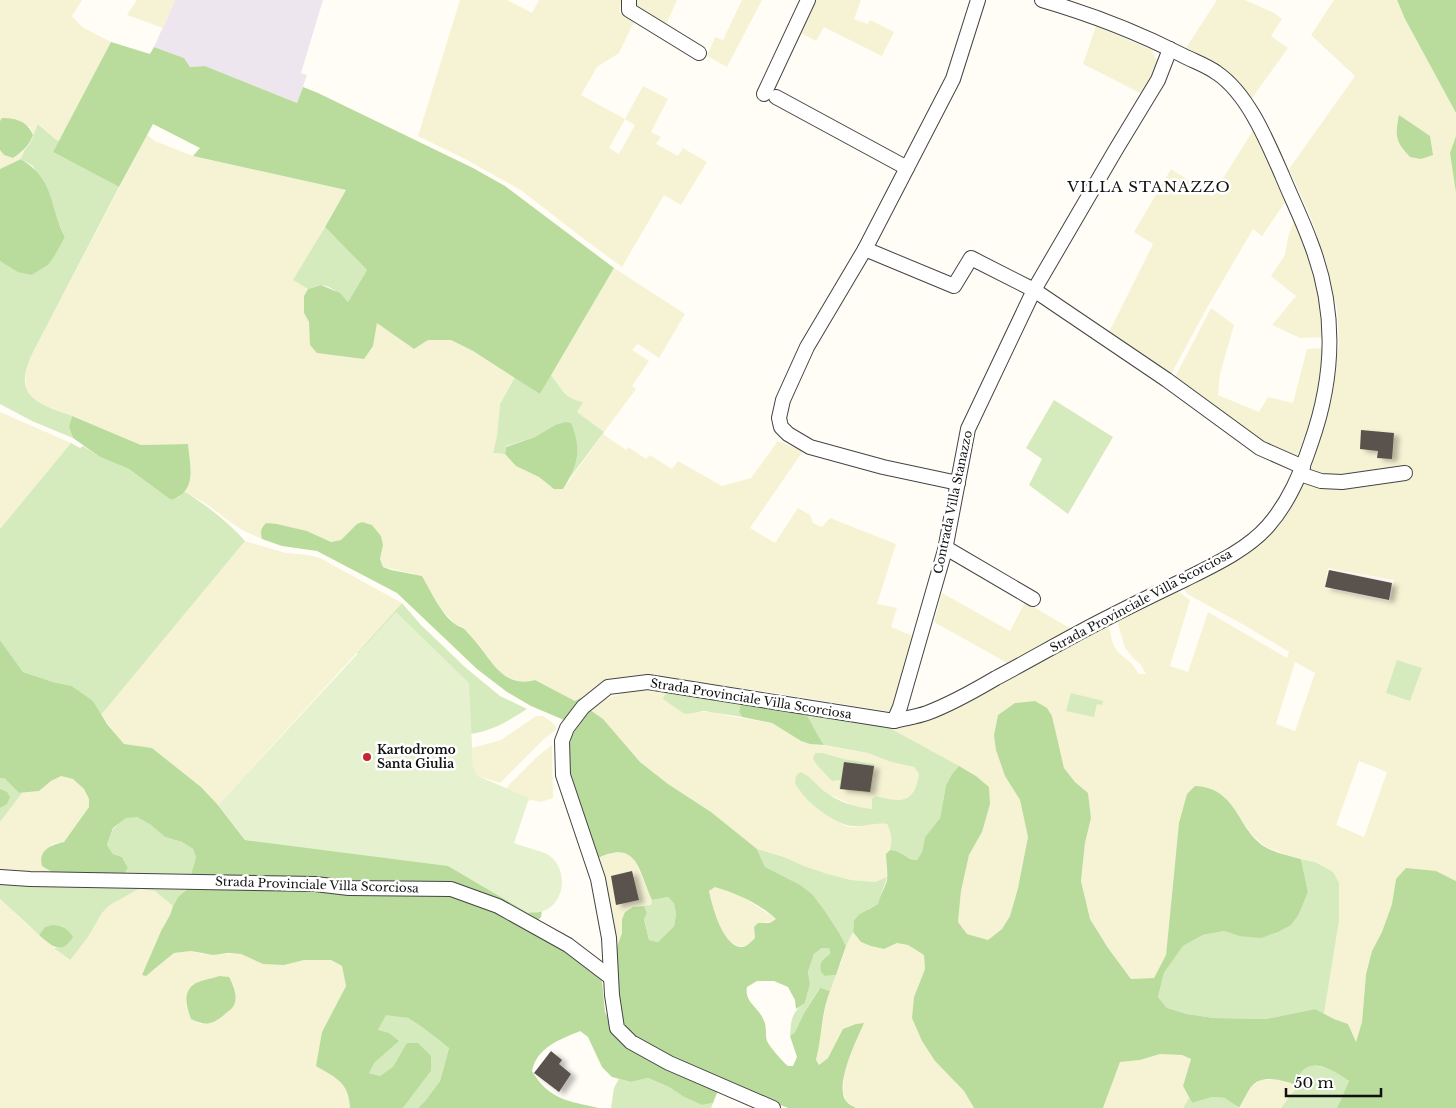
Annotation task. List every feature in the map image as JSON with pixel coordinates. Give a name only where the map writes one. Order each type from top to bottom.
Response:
[{"type":"street","points":[[629,0],[628,10],[699,53]]},
{"type":"street","points":[[808,0],[770,96],[907,168]]},
{"type":"street","points":[[958,483],[883,467],[810,447],[788,434],[781,427],[779,418],[783,400],[807,347],[865,249],[952,79],[978,0]]},
{"type":"street","name":"Strada Provinciale Villa Scorciosa","points":[[610,977],[609,938],[598,880],[563,775],[562,741],[567,728],[583,707],[608,687],[648,682],[894,721],[924,714],[958,700],[1106,618],[1217,564],[1242,548],[1266,528],[1286,501],[1301,470],[1320,419],[1326,389],[1330,357],[1327,306],[1322,279],[1311,243],[1272,151],[1247,105],[1236,91],[1217,73],[1170,49],[1088,14],[1042,0]]},
{"type":"street","name":"Contrada Villa Stanazzo","points":[[894,721],[900,707],[946,548],[968,429],[1034,290],[1158,80],[1170,49]]},
{"type":"street","points":[[865,249],[954,286],[971,258],[1034,290],[1167,380],[1260,448],[1322,481],[1342,482],[1405,473]]},
{"type":"street","points":[[946,548],[1033,598]]},
{"type":"street","name":"Strada Provinciale Villa Scorciosa","points":[[0,877],[315,884],[349,888],[451,889],[498,906],[568,945],[610,977]]},
{"type":"street","points":[[610,977],[617,1028],[631,1042],[669,1063],[773,1108]]},
{"type":"shaded area","points":[[0,0],[82,0],[72,16],[82,27],[111,42],[59,141],[39,124],[33,135],[30,127],[17,120],[2,118],[0,121]]},
{"type":"shaded area","points":[[137,0],[175,0],[163,28],[127,15]]},
{"type":"shaded area","points":[[175,0],[323,0],[301,73],[307,75],[297,103],[205,66],[190,67],[184,58],[154,47]]},
{"type":"shaded area","points":[[460,0],[507,0],[532,13],[539,0],[622,0],[619,12],[634,22],[619,53],[597,67],[581,95],[625,119],[643,86],[668,99],[651,132],[661,137],[656,144],[678,156],[683,148],[707,162],[681,205],[664,195],[622,267],[522,191],[467,160],[418,136]],"holes":[[[625,119],[635,125],[619,154],[609,148]]]},
{"type":"shaded area","points":[[630,0],[677,0],[664,29],[632,10]]},
{"type":"shaded area","points":[[742,0],[762,0],[727,67],[707,56],[715,37],[723,40]]},
{"type":"shaded area","points":[[812,0],[861,0],[854,19],[868,24],[870,20],[894,32],[882,56],[824,27],[816,41],[797,31]]},
{"type":"shaded area","points":[[1217,0],[1245,0],[1274,13],[1282,19],[1271,36],[1288,48],[1252,98],[1241,85],[1218,68],[1184,51]]},
{"type":"shaded area","points":[[1334,0],[1397,0],[1405,19],[1456,113],[1456,136],[1450,153],[1456,193],[1456,881],[1436,871],[1396,879],[1392,904],[1382,933],[1372,951],[1366,974],[1362,1022],[1356,1043],[1348,1024],[1324,1014],[1339,921],[1315,862],[1290,856],[1266,847],[1253,836],[1225,797],[1206,787],[1195,786],[1175,862],[1166,955],[1154,978],[1131,979],[1090,919],[1081,881],[1085,843],[1091,818],[1088,793],[1075,782],[1064,768],[1052,716],[1015,703],[998,715],[994,735],[1005,776],[1020,800],[1028,837],[1018,888],[1010,916],[1002,929],[988,940],[967,934],[958,922],[961,891],[969,855],[982,832],[989,787],[976,776],[888,727],[914,724],[935,718],[966,703],[1108,624],[1113,644],[1117,651],[1132,664],[1139,674],[1146,674],[1141,665],[1125,648],[1117,621],[1175,589],[1190,600],[1170,666],[1188,672],[1208,612],[1287,658],[1289,652],[1187,594],[1183,586],[1231,560],[1302,479],[1340,478],[1317,474],[1308,469],[1332,398],[1339,343],[1337,309],[1326,262],[1310,216],[1289,169],[1355,76],[1311,35]],"holes":[[[1399,115],[1409,122],[1421,159]],[[1328,568],[1394,580],[1390,602],[1325,588]],[[1295,662],[1315,673],[1295,731],[1276,724]],[[1359,761],[1387,772],[1364,837],[1336,825]]]},
{"type":"shaded area","points":[[1096,26],[1152,50],[1158,64],[1146,96],[1083,64]]},
{"type":"shaded area","points":[[1254,129],[1286,201],[1262,236],[1253,229],[1169,378],[1108,334],[1153,244],[1134,232],[1171,169],[1212,196]]},
{"type":"shaded area","points":[[147,135],[155,141],[193,156],[346,190],[294,280],[308,289],[304,296],[304,313],[309,322],[317,353],[326,354],[373,346],[377,322],[414,349],[428,340],[451,340],[473,351],[515,377],[500,404],[497,436],[493,453],[505,454],[516,466],[539,477],[550,486],[563,489],[603,434],[626,450],[628,447],[646,459],[650,455],[672,469],[678,461],[722,486],[751,478],[778,441],[803,451],[750,528],[775,543],[798,508],[810,515],[813,523],[822,527],[830,518],[896,544],[877,604],[897,608],[891,627],[915,637],[892,712],[646,675],[601,686],[575,701],[535,680],[526,683],[511,679],[497,670],[480,646],[463,627],[456,625],[441,609],[422,576],[383,567],[380,559],[383,545],[381,536],[372,525],[357,525],[341,540],[331,542],[307,531],[277,524],[261,532],[262,539],[242,530],[208,505],[184,491],[189,484],[191,467],[188,444],[141,445],[41,404],[31,397],[26,387],[25,376],[31,356]]},
{"type":"shaded area","points":[[0,150],[4,155],[13,158],[24,151],[21,159],[0,169]]},
{"type":"shaded area","points":[[1294,221],[1319,289],[1324,337],[1300,338],[1272,325],[1296,296],[1271,276],[1285,255],[1288,237]]},
{"type":"shaded area","points":[[614,268],[685,314],[659,358],[638,344],[632,350],[649,361],[632,386],[636,389],[604,432],[577,412],[573,400],[563,391],[551,375]]},
{"type":"shaded area","points":[[1211,308],[1234,325],[1220,374],[1218,395],[1259,412],[1268,397],[1293,403],[1307,349],[1324,348],[1318,401],[1295,461],[1244,433],[1173,381]]},
{"type":"shaded area","points":[[0,412],[71,443],[0,529]]},
{"type":"shaded area","points":[[245,541],[286,553],[320,558],[402,603],[218,805],[201,787],[152,748],[124,745],[101,715]]},
{"type":"shaded area","points":[[942,593],[1010,631],[1025,602],[1073,630],[1009,664],[934,622]]},
{"type":"shaded area","points":[[655,690],[677,693],[671,693],[696,712],[713,712],[772,723],[801,741],[810,744],[868,753],[891,762],[914,767],[919,774],[917,784],[912,795],[903,801],[876,796],[872,800],[872,809],[857,807],[826,793],[809,777],[804,797],[845,826],[855,827],[879,822],[887,824],[892,839],[890,850],[886,854],[887,877],[875,882],[851,880],[828,874],[757,849],[711,812],[668,784],[640,762],[590,710],[600,701],[629,691]],"holes":[[[823,753],[844,759],[875,764],[840,780]]]},
{"type":"shaded area","points":[[536,716],[543,716],[553,723],[557,729],[544,739],[500,783],[478,776],[473,766],[472,748],[501,740]]},
{"type":"shaded area","points":[[552,745],[553,798],[541,802],[503,798],[508,786]]},
{"type":"shaded area","points":[[61,776],[73,779],[84,789],[89,799],[89,807],[64,842],[52,844],[42,866],[52,872],[0,871],[0,822],[22,793],[39,791],[51,781]]},
{"type":"shaded area","points":[[625,852],[636,863],[652,900],[651,905],[633,907],[625,912],[622,919],[622,933],[614,955],[596,859],[611,853]]},
{"type":"shaded area","points":[[715,886],[744,898],[777,919],[754,927],[755,938],[747,946],[739,946],[730,942],[723,934],[712,904],[709,891]]},
{"type":"shaded area","points":[[140,889],[155,891],[173,906],[142,975],[153,971],[174,953],[191,951],[203,954],[241,954],[263,964],[284,965],[304,960],[331,960],[342,966],[346,986],[322,1032],[341,1081],[350,1097],[350,1108],[0,1108],[0,899],[27,925],[69,960],[88,937],[102,913],[110,905]],"holes":[[[219,976],[234,985],[235,998],[233,1007],[201,1024],[191,1019],[186,1005],[187,993],[193,985]]]},
{"type":"shaded area","points":[[853,932],[861,942],[884,949],[897,943],[908,945],[924,955],[925,969],[914,997],[935,1061],[964,1091],[974,1108],[856,1108],[846,1101],[843,1091],[844,1074],[863,1023],[835,1046],[828,1058],[819,1065],[816,1060],[827,997]]},
{"type":"shaded area","points":[[1160,1054],[1182,1055],[1191,1059],[1183,1086],[1189,1098],[1183,1108],[1103,1108],[1120,1062],[1140,1060]]},
{"type":"shaded area","points":[[1276,1079],[1300,1086],[1281,1108],[1239,1108],[1252,1086],[1261,1080]]},
{"type":"green space","points":[[1397,0],[1456,0],[1456,113],[1405,19]]},
{"type":"green space","points":[[111,42],[150,54],[154,47],[184,58],[190,67],[205,66],[297,103],[303,87],[318,93],[473,168],[505,186],[614,268],[540,394],[473,351],[451,340],[428,340],[414,349],[377,323],[373,346],[364,359],[317,353],[310,345],[309,322],[304,313],[304,296],[308,289],[321,285],[340,293],[348,302],[367,270],[325,227],[346,190],[193,156],[200,148],[153,124],[119,187],[53,152]]},
{"type":"green space","points":[[1399,115],[1430,136],[1433,155],[1421,159],[1410,157],[1397,138]]},
{"type":"green space","points":[[2,118],[21,121],[28,126],[33,135],[25,148],[13,158],[4,155],[0,150],[0,121]]},
{"type":"green space","points":[[38,124],[59,141],[53,152],[119,187],[31,356],[25,373],[25,385],[28,393],[40,403],[72,416],[69,427],[73,438],[32,421],[0,404],[0,261],[32,275],[48,265],[65,237],[33,166],[21,159]]},
{"type":"green space","points":[[1456,136],[1456,193],[1450,153]]},
{"type":"green space","points":[[21,159],[32,167],[46,185],[65,237],[48,265],[32,275],[18,272],[0,261],[0,169]]},
{"type":"green space","points":[[325,227],[367,270],[348,302],[336,291],[324,285],[308,289],[293,280]]},
{"type":"green space","points":[[551,375],[568,396],[583,402],[577,412],[604,432],[569,479],[576,461],[555,425],[535,437],[506,446],[505,454],[493,453],[497,436],[500,404],[515,377],[540,394]]},
{"type":"green space","points":[[1054,400],[1113,437],[1068,514],[1029,485],[1042,459],[1026,448]]},
{"type":"green space","points":[[72,416],[141,445],[188,444],[191,469],[189,484],[185,491],[180,496],[171,500],[129,469],[100,457],[73,438],[69,427]]},
{"type":"green space","points":[[566,422],[571,423],[576,441],[577,457],[563,489],[554,489],[539,477],[516,466],[505,454],[506,447],[535,437],[555,425]]},
{"type":"green space","points":[[71,443],[80,448],[83,446],[100,457],[129,469],[171,500],[179,497],[184,491],[216,514],[245,541],[101,715],[93,701],[72,686],[23,672],[0,640],[0,529]]},
{"type":"green space","points":[[362,522],[372,525],[381,536],[383,545],[380,559],[383,567],[422,576],[445,614],[455,624],[466,630],[502,674],[517,681],[535,680],[575,701],[582,697],[564,720],[531,706],[507,692],[477,669],[397,593],[317,551],[282,546],[262,539],[261,534],[262,528],[266,523],[277,524],[307,531],[331,542],[341,540],[357,524]]},
{"type":"green space","points":[[402,603],[421,625],[466,668],[500,696],[527,709],[511,719],[481,732],[462,735],[357,653]]},
{"type":"green space","name":"Kartodromo Santa Giulia","points":[[396,612],[469,683],[473,766],[478,776],[529,798],[514,843],[550,856],[556,862],[562,879],[562,887],[555,903],[540,912],[528,913],[448,866],[245,840],[218,805]]},
{"type":"green space","points":[[0,640],[23,672],[72,686],[93,701],[107,724],[124,744],[152,748],[201,787],[218,805],[245,840],[436,852],[542,909],[541,917],[535,924],[452,887],[190,878],[196,857],[193,849],[182,842],[165,837],[151,825],[137,817],[126,818],[113,828],[107,845],[113,854],[122,857],[128,868],[124,874],[52,872],[42,866],[41,860],[44,852],[50,847],[64,842],[89,807],[89,799],[84,789],[73,779],[61,776],[51,781],[39,791],[19,793],[4,778],[0,778]]},
{"type":"green space","points":[[1397,660],[1422,668],[1410,701],[1386,693]]},
{"type":"green space","points":[[667,693],[741,703],[739,712],[742,717],[704,711],[683,713],[663,699]]},
{"type":"green space","points":[[1071,693],[1103,701],[1102,705],[1097,704],[1094,717],[1066,711]]},
{"type":"green space","points":[[1035,701],[1047,708],[1052,716],[1064,768],[1075,782],[1088,793],[1091,818],[1085,843],[1081,881],[1090,919],[1131,979],[1154,978],[1166,955],[1179,823],[1187,794],[1195,786],[1221,794],[1229,802],[1249,832],[1267,848],[1301,859],[1308,892],[1299,914],[1291,925],[1261,938],[1239,936],[1224,931],[1203,935],[1183,946],[1164,973],[1158,997],[1167,1008],[1187,1014],[1214,1018],[1266,1019],[1315,1009],[1348,1024],[1356,1042],[1362,1022],[1366,974],[1372,951],[1382,932],[1392,904],[1396,879],[1406,868],[1436,871],[1456,881],[1456,1108],[1337,1108],[1349,1081],[1329,1069],[1315,1066],[1303,1070],[1298,1077],[1300,1086],[1275,1079],[1256,1082],[1239,1108],[1225,1098],[1212,1097],[1192,1103],[1183,1086],[1191,1059],[1182,1055],[1160,1054],[1140,1060],[1120,1062],[1103,1108],[974,1108],[964,1091],[935,1061],[922,1041],[912,1018],[914,997],[925,969],[924,955],[908,945],[897,943],[884,949],[861,942],[853,932],[854,920],[860,914],[878,904],[887,880],[886,854],[890,850],[917,860],[922,852],[925,837],[940,818],[946,785],[959,766],[976,776],[989,787],[990,804],[982,832],[969,855],[961,891],[958,922],[967,934],[988,940],[1002,929],[1010,916],[1018,888],[1028,837],[1020,800],[1005,776],[996,750],[994,735],[998,715],[1015,703]]},
{"type":"green space","points":[[741,703],[805,713],[824,745],[801,741],[772,723],[742,717],[739,712]]},
{"type":"green space","points":[[590,710],[603,719],[640,762],[668,784],[711,812],[757,849],[765,867],[800,885],[813,895],[825,911],[846,946],[836,975],[825,976],[821,972],[821,963],[830,954],[829,948],[822,948],[814,954],[808,972],[810,984],[805,1003],[796,1009],[795,1000],[788,987],[774,981],[757,981],[747,987],[747,993],[750,1001],[762,1016],[768,1043],[788,1066],[793,1066],[797,1057],[790,1036],[795,1032],[804,1013],[820,988],[830,991],[825,1008],[816,1060],[819,1065],[828,1058],[843,1029],[864,1023],[852,1050],[843,1084],[843,1094],[846,1101],[856,1108],[788,1108],[725,1083],[643,1046],[626,1033],[620,1015],[614,955],[622,933],[622,919],[625,912],[633,907],[644,906],[647,913],[644,919],[649,940],[658,942],[674,926],[676,914],[674,903],[668,897],[652,900],[639,868],[628,855],[620,852],[596,859],[572,784],[568,755],[573,734]],"holes":[[[715,887],[755,904],[776,919],[770,923],[758,923],[754,927],[755,938],[746,946],[738,947],[731,943],[720,927],[709,891]]]},
{"type":"green space","points":[[805,713],[888,727],[959,766],[946,785],[940,818],[925,837],[922,852],[917,860],[890,850],[891,836],[887,824],[857,826],[841,823],[813,805],[795,784],[796,776],[800,772],[835,798],[853,805],[872,809],[872,799],[876,796],[900,800],[910,796],[917,784],[919,774],[914,767],[891,762],[868,753],[824,745]]},
{"type":"green space","points":[[815,753],[875,764],[871,793],[839,789],[840,780],[832,781],[817,765],[813,759]]},
{"type":"green space","points":[[0,778],[4,778],[19,793],[22,793],[0,822]]},
{"type":"green space","points":[[0,789],[7,792],[10,797],[7,804],[0,808]]},
{"type":"green space","points":[[126,817],[137,817],[151,825],[165,837],[182,842],[193,849],[196,857],[190,878],[124,874],[128,868],[122,857],[113,854],[107,845],[113,829]]},
{"type":"green space","points":[[757,849],[828,874],[851,880],[875,882],[887,877],[878,904],[854,920],[853,932],[846,946],[813,895],[765,867]]},
{"type":"green space","points":[[1301,859],[1315,862],[1333,872],[1339,883],[1339,921],[1324,1014],[1315,1009],[1266,1019],[1214,1018],[1187,1014],[1167,1008],[1158,997],[1164,973],[1183,946],[1203,935],[1224,931],[1239,936],[1299,914],[1308,892]]},
{"type":"green space","points":[[0,879],[192,885],[178,897],[173,906],[155,891],[140,889],[110,905],[102,913],[88,937],[70,960],[54,948],[60,948],[63,927],[49,926],[39,935],[0,899]]},
{"type":"green space","points":[[192,885],[448,889],[498,908],[601,972],[605,1012],[615,1034],[719,1088],[713,1103],[702,1105],[648,1078],[631,1082],[612,1077],[602,1067],[588,1037],[580,1031],[557,1041],[544,1050],[532,1071],[538,1081],[552,1094],[569,1101],[599,1108],[418,1108],[440,1081],[449,1048],[408,1018],[386,1015],[378,1030],[389,1033],[399,1041],[375,1062],[369,1073],[380,1076],[393,1067],[407,1043],[418,1043],[431,1056],[431,1071],[403,1108],[350,1108],[344,1086],[316,1066],[322,1032],[346,986],[342,966],[331,960],[304,960],[284,965],[263,964],[241,954],[213,955],[191,951],[174,953],[146,976],[142,975],[178,897]]},
{"type":"green space","points":[[668,897],[674,902],[676,914],[674,926],[658,942],[649,940],[644,918],[647,913],[644,906],[651,905],[652,900]]},
{"type":"green space","points":[[53,925],[64,928],[69,932],[73,937],[69,943],[60,948],[56,947],[39,935],[45,927]]},
{"type":"green space","points":[[822,948],[829,948],[830,955],[823,960],[825,976],[836,975],[830,991],[819,989],[795,1032],[790,1036],[794,1013],[805,1003],[810,984],[808,972],[814,954]]},
{"type":"green space","points":[[219,976],[229,977],[232,983],[235,991],[233,1007],[212,1023],[200,1023],[191,1019],[186,1001],[187,993],[193,985]]},
{"type":"green space","points":[[386,1014],[408,1018],[449,1048],[440,1081],[418,1108],[403,1108],[431,1071],[393,1068],[380,1076],[369,1073],[375,1062],[378,1030]]},
{"type":"green space","points":[[1311,1065],[1329,1068],[1349,1081],[1337,1108],[1281,1108],[1300,1086],[1298,1077],[1305,1068]]},
{"type":"green space","points":[[648,1078],[702,1105],[713,1103],[711,1108],[611,1108],[614,1088],[619,1079],[631,1082]]},
{"type":"green space","points":[[1212,1097],[1226,1098],[1238,1108],[1183,1108],[1189,1098],[1192,1103]]},
{"type":"building","points":[[1361,430],[1394,433],[1392,459],[1377,458],[1378,451],[1360,449]]},
{"type":"building","points":[[1329,570],[1392,583],[1389,600],[1325,587]]},
{"type":"building","points":[[844,762],[874,766],[870,792],[840,789]]},
{"type":"building","points":[[632,871],[639,900],[616,905],[611,876]]},
{"type":"building","points":[[551,1051],[562,1060],[559,1064],[571,1074],[559,1092],[534,1073]]},
{"type":"place","name":"Kartodromo Santa Giulia","points":[[367,757]]},
{"type":"district","name":"VILLA STANAZZO","points":[[1149,187]]}]
